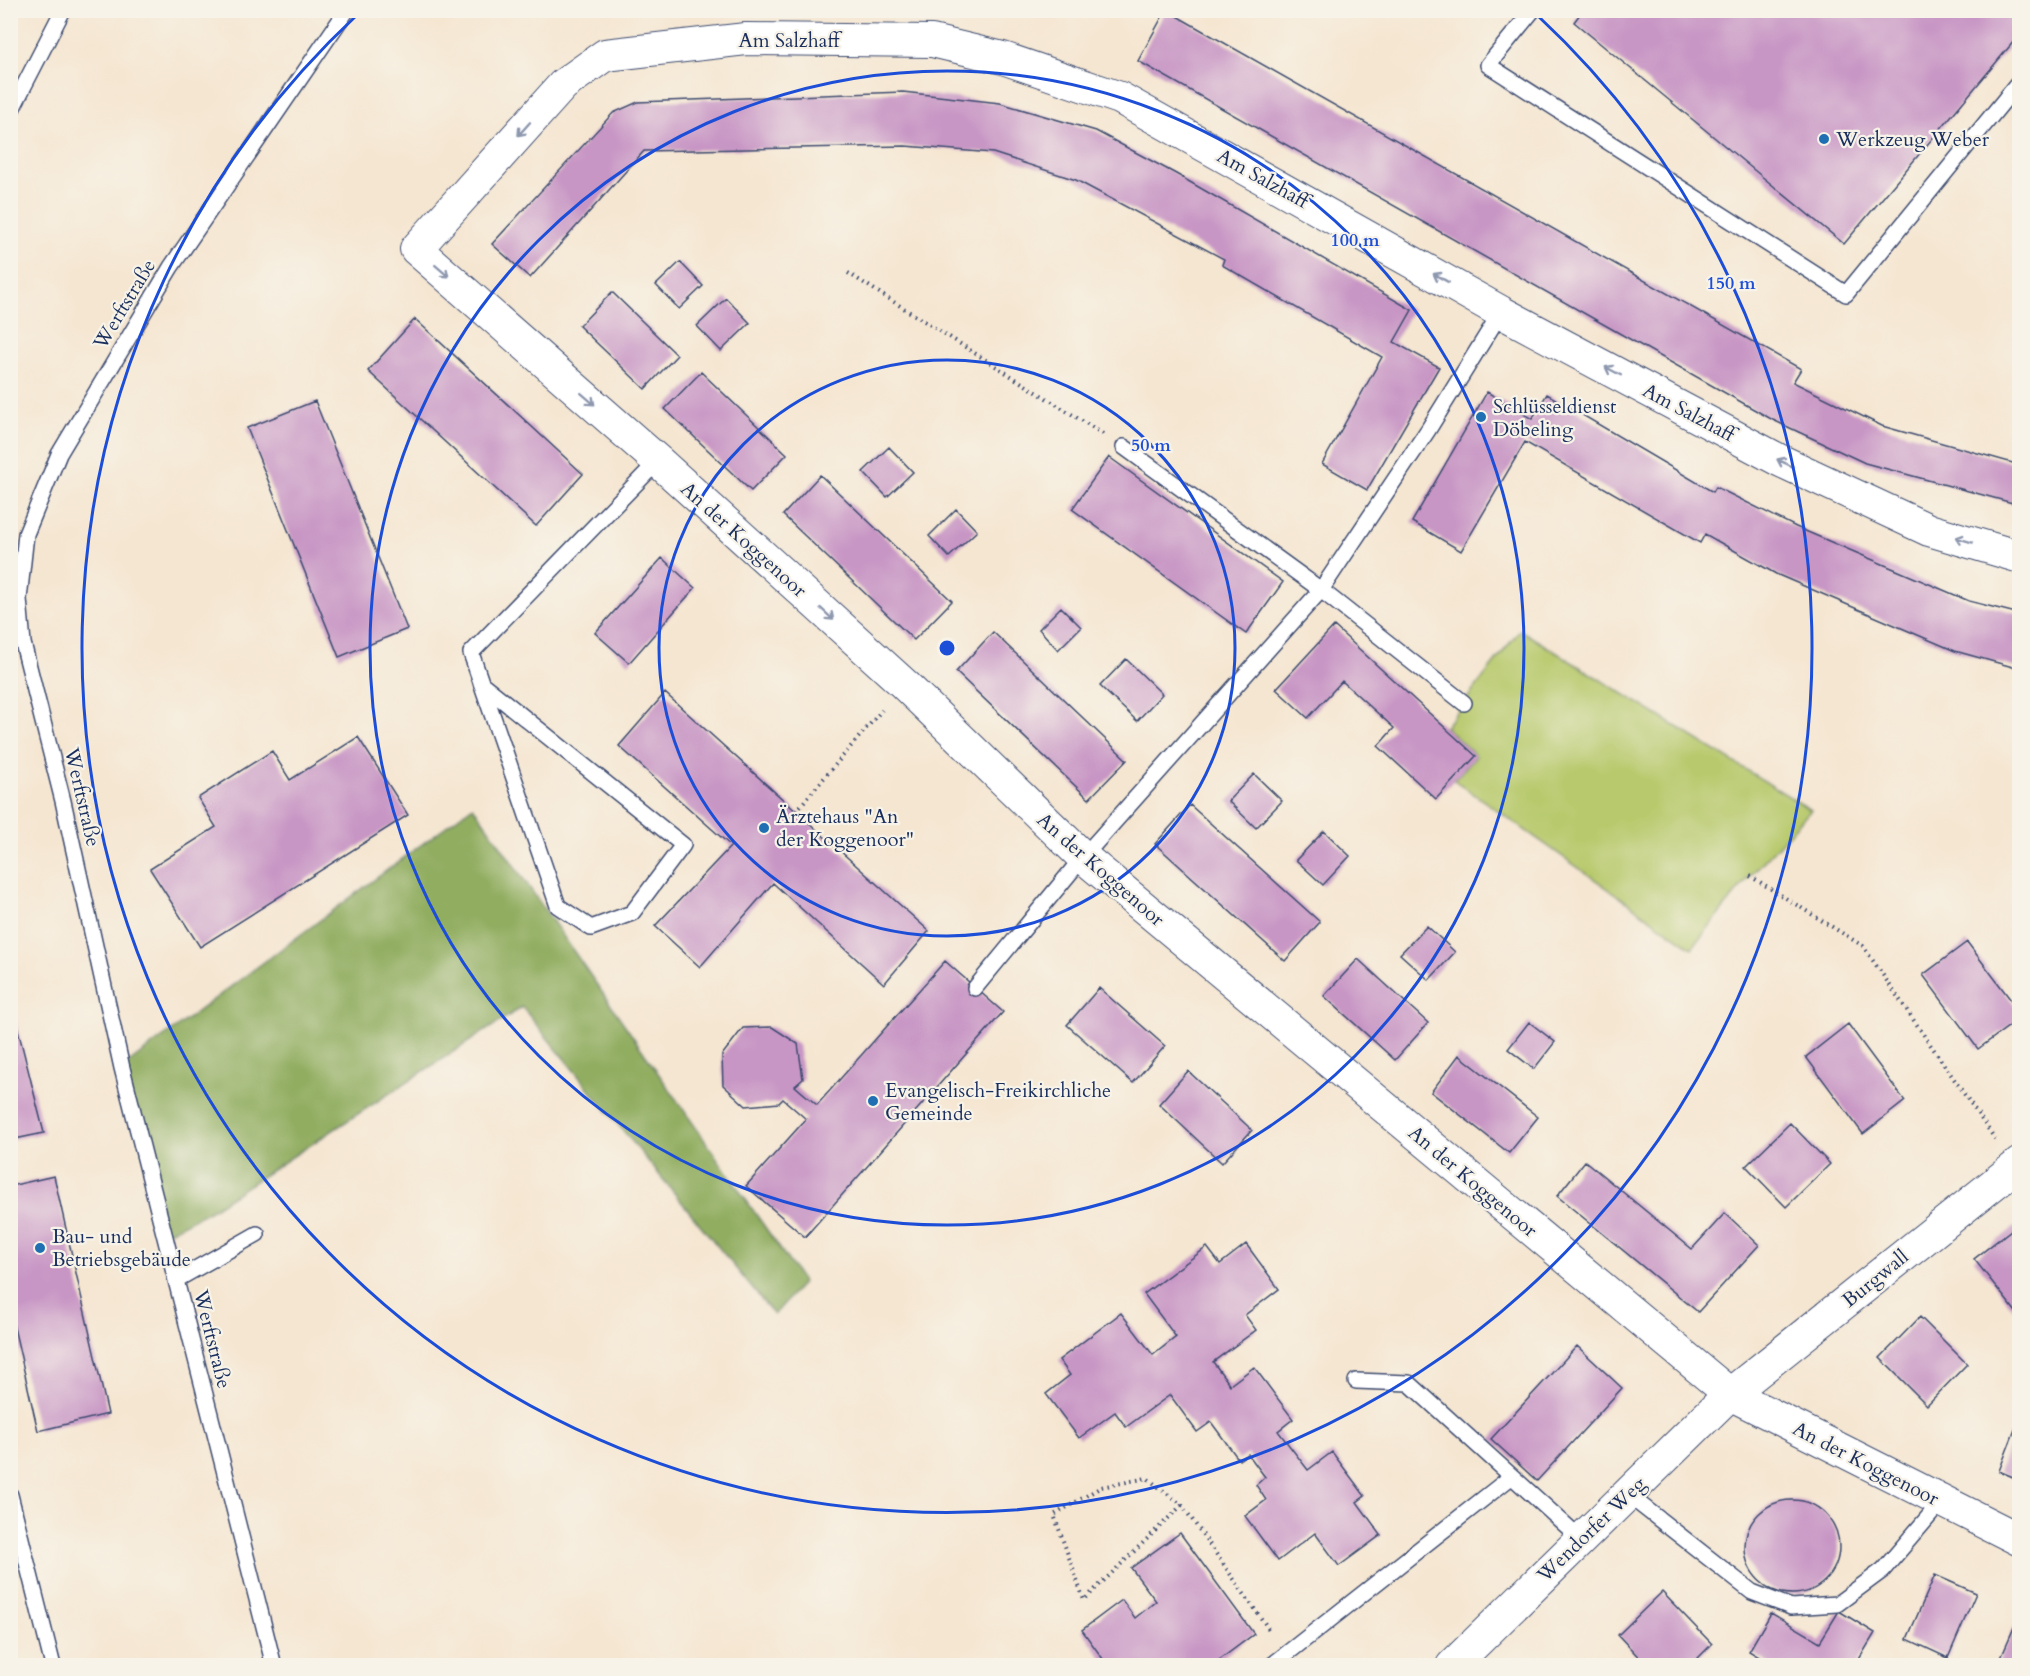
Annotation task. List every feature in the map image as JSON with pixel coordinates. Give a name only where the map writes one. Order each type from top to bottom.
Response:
[{"type":"street","name":"Am Salzhaff","points":[[563,85],[605,56],[746,39],[932,41],[1003,58],[1120,98],[1501,312],[1779,460],[1929,530],[2019,557]]},
{"type":"street","name":"An der Koggenoor","points":[[563,85],[416,249],[658,461],[904,684],[1083,857],[1730,1394],[2019,1540]]},
{"type":"street","name":"Burgwall","points":[[1730,1394],[2017,1165]]},
{"type":"street","name":"Wendorfer Weg","points":[[1452,1665],[1730,1394]]},
{"type":"lane","points":[[10,113],[63,10]]},
{"type":"lane","name":"Werftstraße","points":[[274,1665],[122,1068],[63,801],[23,643],[19,599],[26,534],[59,454],[171,267],[347,10]]},
{"type":"lane","points":[[1533,10],[1488,65],[1846,294],[2019,81]]},
{"type":"lane","points":[[975,988],[1083,857],[1321,590],[1428,430],[1501,312]]},
{"type":"lane","points":[[1124,447],[1321,590],[1464,703]]},
{"type":"lane","points":[[481,683],[683,845],[632,913],[591,928],[558,906],[481,683],[471,653],[658,461]]},
{"type":"lane","points":[[176,1280],[257,1234]]},
{"type":"lane","points":[[1356,1382],[1409,1383],[1581,1539]]},
{"type":"lane","points":[[1271,1665],[1511,1477]]},
{"type":"lane","points":[[1627,1494],[1752,1592],[1791,1607],[1837,1604],[1883,1570],[1942,1501]]},
{"type":"lane","points":[[10,1495],[53,1665]]},
{"type":"path","points":[[848,273],[1124,447]]},
{"type":"path","points":[[796,811],[904,684]]},
{"type":"path","points":[[1750,876],[1863,946],[2017,1165]]},
{"type":"path","points":[[1182,1505],[1084,1600],[1054,1515],[1101,1486],[1147,1478],[1182,1505],[1286,1654]]},
{"type":"green space","points":[[1520,630],[1811,810],[1750,876],[1692,948],[1454,780],[1476,756],[1445,727]]},
{"type":"green space","points":[[473,806],[803,1282],[774,1315],[522,1007],[209,1211],[165,1234],[122,1068]]},
{"type":"building","points":[[1166,10],[1801,369],[1793,382],[1882,426],[2020,465],[2020,505],[1865,463],[1773,420],[1138,61]]},
{"type":"building","name":"Werkzeug Weber","points":[[1583,10],[2020,10],[2020,34],[1844,244],[1574,22]]},
{"type":"building","points":[[903,92],[1000,103],[1096,131],[1176,174],[1412,310],[1394,342],[1439,367],[1367,490],[1322,464],[1382,357],[1222,265],[1224,259],[1076,180],[993,153],[905,146],[644,151],[530,278],[492,244],[613,113],[638,102]]},
{"type":"building","points":[[680,262],[703,286],[679,309],[656,285]]},
{"type":"building","points":[[612,292],[677,355],[645,389],[579,326]]},
{"type":"building","points":[[726,298],[750,323],[721,351],[697,326]]},
{"type":"building","points":[[415,319],[583,474],[536,526],[368,371]]},
{"type":"building","points":[[701,372],[787,454],[751,491],[665,409]]},
{"type":"building","points":[[1487,392],[1532,419],[1547,394],[1713,492],[1716,487],[1796,527],[1969,601],[2020,614],[2020,669],[1955,651],[1776,574],[1705,534],[1700,543],[1525,442],[1461,551],[1412,522]]},
{"type":"building","points":[[315,401],[407,629],[339,657],[247,428]]},
{"type":"building","points":[[889,447],[913,472],[887,497],[863,472]]},
{"type":"building","points":[[1109,457],[1283,582],[1246,634],[1072,509]]},
{"type":"building","points":[[820,475],[952,601],[914,640],[783,515]]},
{"type":"building","points":[[956,509],[977,531],[949,557],[929,536]]},
{"type":"building","points":[[662,558],[695,588],[629,663],[595,633]]},
{"type":"building","points":[[1061,607],[1081,627],[1058,650],[1039,629]]},
{"type":"building","points":[[1334,626],[1476,756],[1436,799],[1378,746],[1394,728],[1342,681],[1308,718],[1276,689]]},
{"type":"building","points":[[993,632],[1127,760],[1089,799],[956,672]]},
{"type":"building","points":[[1126,659],[1162,694],[1137,721],[1100,686]]},
{"type":"building","name":"Ärztehaus \"An der Koggenoor\"","points":[[665,693],[929,931],[884,984],[773,883],[700,967],[655,926],[731,846],[619,746]]},
{"type":"building","points":[[358,737],[408,815],[200,947],[150,869],[216,827],[198,798],[272,751],[290,780]]},
{"type":"building","points":[[1254,774],[1282,801],[1256,828],[1228,801]]},
{"type":"building","points":[[1190,805],[1320,922],[1285,961],[1155,844]]},
{"type":"building","points":[[1324,831],[1350,856],[1323,885],[1296,860]]},
{"type":"building","points":[[1427,926],[1455,952],[1429,980],[1400,954]]},
{"type":"building","points":[[1967,942],[2020,1012],[2020,1018],[1978,1049],[1923,975]]},
{"type":"building","points":[[1358,959],[1428,1023],[1395,1060],[1324,996]]},
{"type":"building","name":"Evangelisch-Freikirchliche Gemeinde","points":[[945,961],[1003,1012],[805,1237],[746,1186],[806,1119],[783,1099],[779,1103],[746,1106],[723,1085],[722,1055],[743,1028],[772,1027],[798,1044],[803,1079],[795,1086],[817,1105]]},
{"type":"building","points":[[1099,988],[1165,1046],[1133,1083],[1067,1025]]},
{"type":"building","points":[[10,998],[44,1133],[10,1140]]},
{"type":"building","points":[[1529,1022],[1555,1042],[1534,1069],[1508,1049]]},
{"type":"building","points":[[1848,1024],[1905,1101],[1863,1134],[1806,1057]]},
{"type":"building","points":[[1459,1055],[1538,1117],[1509,1153],[1431,1092]]},
{"type":"building","points":[[1188,1071],[1252,1130],[1222,1163],[1159,1104]]},
{"type":"building","points":[[1790,1123],[1830,1164],[1786,1207],[1746,1166]]},
{"type":"building","points":[[1585,1161],[1692,1249],[1725,1213],[1759,1245],[1698,1312],[1557,1196]]},
{"type":"building","name":"Bau- und Betriebsgebäude","points":[[54,1176],[108,1414],[38,1431],[10,1310],[10,1186]]},
{"type":"building","points":[[2020,1223],[2020,1310],[2016,1312],[1974,1259]]},
{"type":"building","points":[[1246,1244],[1279,1289],[1245,1315],[1256,1330],[1213,1362],[1230,1385],[1254,1367],[1293,1419],[1278,1431],[1308,1470],[1332,1452],[1365,1496],[1357,1502],[1381,1535],[1339,1566],[1315,1533],[1278,1561],[1245,1516],[1266,1500],[1256,1485],[1265,1477],[1248,1454],[1239,1460],[1211,1422],[1197,1432],[1170,1395],[1126,1427],[1115,1412],[1079,1438],[1046,1394],[1070,1375],[1059,1360],[1121,1313],[1153,1355],[1176,1337],[1144,1294],[1207,1247],[1220,1264]]},
{"type":"building","points":[[1920,1317],[1967,1364],[1927,1405],[1880,1358]]},
{"type":"building","points":[[1577,1346],[1622,1388],[1537,1481],[1491,1439]]},
{"type":"building","points":[[2020,1419],[2020,1480],[1999,1471]]},
{"type":"building","points":[[1792,1500],[1810,1504],[1825,1514],[1835,1529],[1839,1547],[1835,1565],[1825,1580],[1810,1590],[1792,1594],[1774,1590],[1759,1580],[1749,1565],[1745,1547],[1749,1529],[1759,1514],[1774,1504]]},
{"type":"building","points":[[1180,1533],[1254,1634],[1211,1666],[1108,1666],[1082,1630],[1122,1600],[1135,1618],[1156,1601],[1131,1568]]},
{"type":"building","points":[[1935,1575],[1976,1593],[1948,1658],[1907,1639]]},
{"type":"building","points":[[1662,1592],[1712,1644],[1690,1666],[1647,1666],[1618,1635]]},
{"type":"building","points":[[1839,1611],[1875,1633],[1855,1666],[1774,1666],[1749,1651],[1771,1613],[1820,1642]]},
{"type":"building","points":[[2016,1623],[2020,1624],[2020,1666],[1997,1666]]},
{"type":"place","name":"Werkzeug Weber","points":[[1824,139]]},
{"type":"place","name":"Schlüsseldienst Döbeling","points":[[1481,417]]},
{"type":"place","name":"Ärztehaus \"An der Koggenoor\"","points":[[764,828]]},
{"type":"place","name":"Evangelisch-Freikirchliche Gemeinde","points":[[873,1101]]},
{"type":"place","name":"Bau- und Betriebsgebäude","points":[[40,1248]]}]
